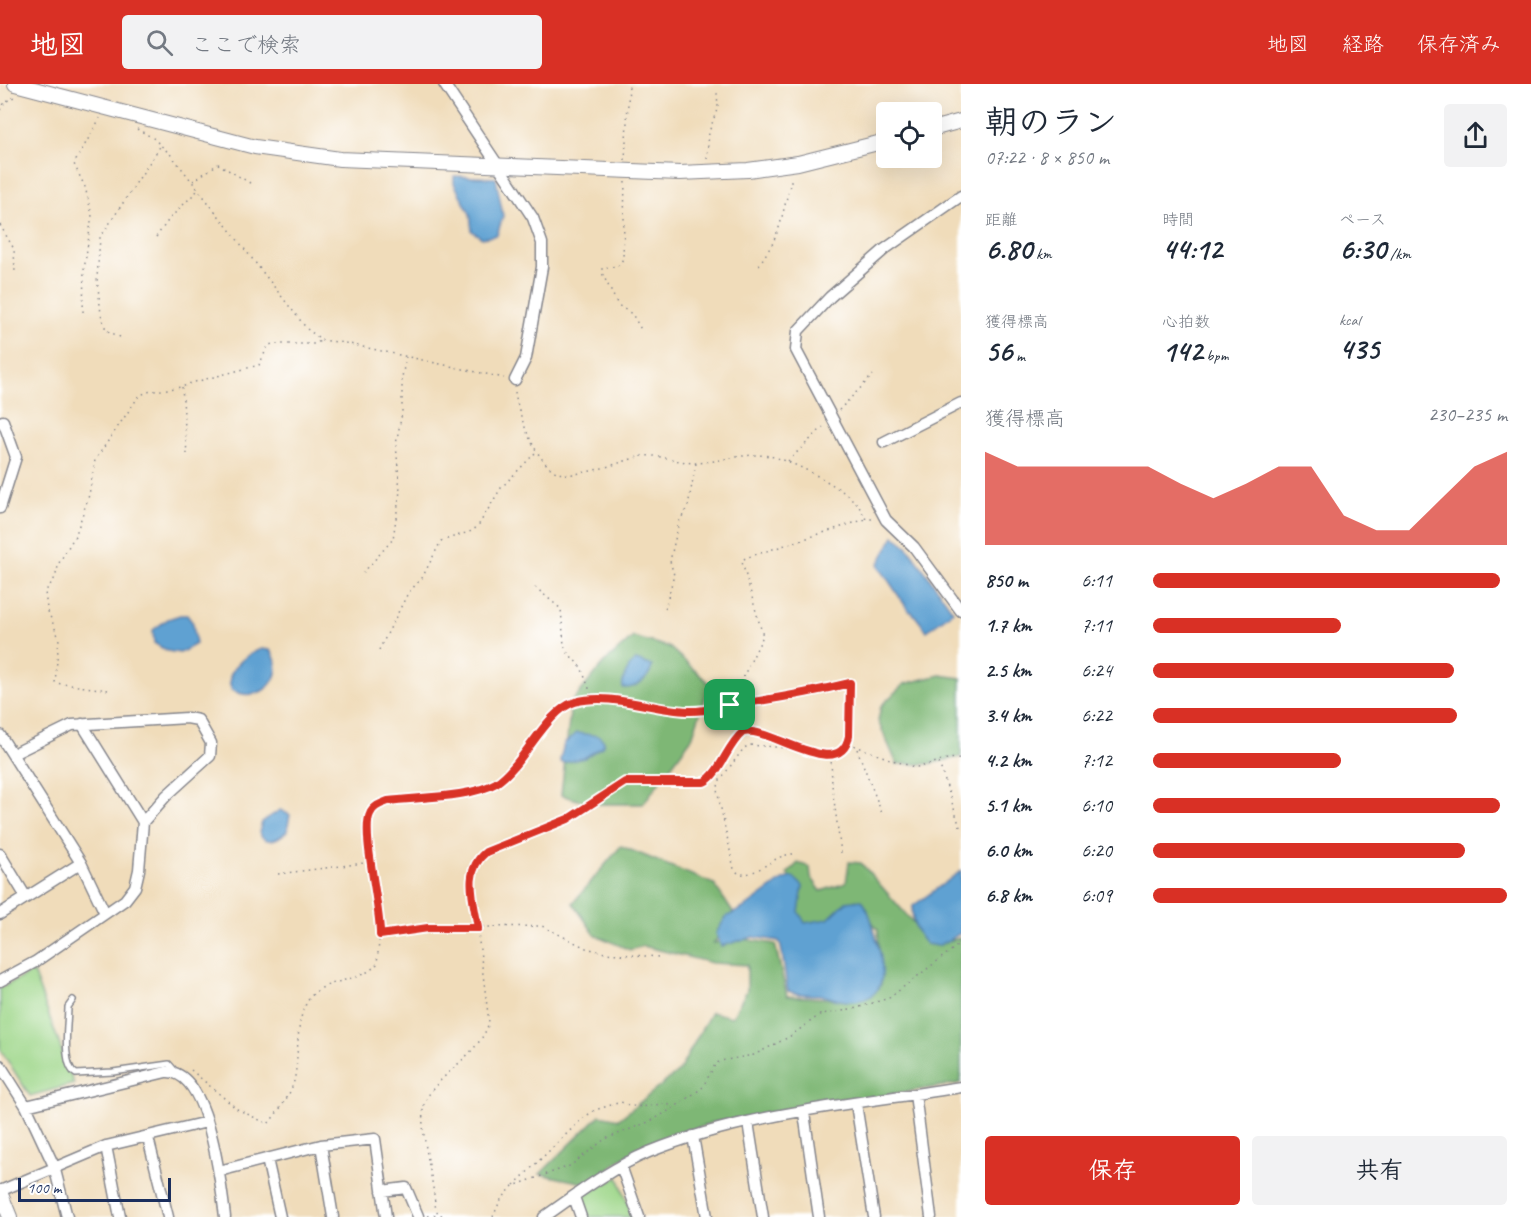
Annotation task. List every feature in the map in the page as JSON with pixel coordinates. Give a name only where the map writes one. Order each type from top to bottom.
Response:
[{"type":"street","points":[[444,84],[533,218],[542,243],[542,267],[526,358],[515,380]]},
{"type":"street","points":[[17,90],[255,147],[340,159],[698,172],[748,170],[798,163],[876,144]]},
{"type":"street","points":[[942,126],[961,121]]},
{"type":"street","points":[[961,196],[885,249],[808,318],[798,331],[796,340],[796,350],[886,520],[915,548],[961,611]]},
{"type":"street","points":[[884,442],[961,404]]},
{"type":"street","points":[[0,422],[3,421],[16,457],[0,508]]},
{"type":"street","points":[[0,981],[35,962],[125,900],[135,888],[143,822],[166,796],[210,756],[211,742],[198,720],[82,724],[72,725],[13,754]]},
{"type":"street","points":[[82,724],[143,822]]},
{"type":"street","points":[[0,735],[81,863],[105,913]]},
{"type":"street","points":[[0,854],[26,897]]},
{"type":"street","points":[[0,914],[81,863]]},
{"type":"street","points":[[0,1065],[26,1106],[54,1166],[67,1217]]},
{"type":"street","points":[[26,1106],[175,1071],[192,1083],[207,1122],[219,1171],[225,1217]]},
{"type":"street","points":[[544,1217],[621,1166],[693,1136],[748,1122],[961,1087]]},
{"type":"street","points":[[915,1095],[931,1217]]},
{"type":"street","points":[[856,1104],[874,1217]]},
{"type":"street","points":[[804,1113],[819,1217]]},
{"type":"street","points":[[10,1217],[0,1192],[54,1166],[106,1146],[148,1138],[207,1122]]},
{"type":"street","points":[[748,1122],[764,1217]]},
{"type":"street","points":[[693,1136],[707,1217]]},
{"type":"street","points":[[148,1138],[168,1217]]},
{"type":"street","points":[[219,1171],[321,1145],[375,1139],[386,1217]]},
{"type":"street","points":[[321,1145],[333,1217]]},
{"type":"street","points":[[106,1146],[120,1217]]},
{"type":"street","points":[[267,1159],[280,1217]]},
{"type":"street","points":[[621,1166],[639,1217]]},
{"type":"street","points":[[382,1191],[406,1188],[418,1216]]},
{"type":"street","points":[[574,1197],[581,1217]]},
{"type":"lane","points":[[73,1000],[68,1007],[67,1061],[70,1071],[76,1074],[113,1072],[169,1064],[175,1071]]},
{"type":"path","points":[[629,84],[624,171],[623,259],[618,266],[602,268],[602,273],[618,305],[632,314],[642,331]]},
{"type":"path","points":[[0,110],[17,90]]},
{"type":"path","points":[[698,172],[699,166],[708,158],[709,132],[718,107],[717,93]]},
{"type":"path","points":[[83,312],[83,276],[92,215],[85,187],[74,164],[100,118]]},
{"type":"path","points":[[136,129],[160,145],[192,182],[291,311],[322,340]]},
{"type":"path","points":[[120,337],[106,330],[100,314],[97,263],[100,238],[160,145]]},
{"type":"path","points":[[759,265],[780,225],[790,180],[798,163]]},
{"type":"path","points":[[192,182],[218,164],[250,183]]},
{"type":"path","points":[[156,237],[170,218],[198,190]]},
{"type":"path","points":[[0,225],[14,249],[15,273]]},
{"type":"path","points":[[108,690],[55,684],[59,638],[47,609],[45,591],[55,578],[59,562],[76,534],[89,495],[95,459],[132,404],[147,392],[182,387],[192,382],[259,365],[268,346],[272,344],[313,344],[322,340],[345,343],[488,377],[515,380],[517,408],[537,451],[551,468],[568,475],[617,466],[640,456],[696,463],[737,456],[770,456],[788,462],[846,494],[859,506],[866,519]]},
{"type":"path","points":[[363,573],[393,539],[400,491],[396,444],[402,413],[402,377],[406,357]]},
{"type":"path","points":[[182,387],[187,454]]},
{"type":"path","points":[[379,650],[408,593],[417,586],[441,541],[472,531],[478,526],[501,488],[537,451]]},
{"type":"path","points":[[665,609],[674,575],[670,561],[681,515],[688,506],[696,463]]},
{"type":"path","points":[[730,705],[763,636],[742,562],[745,558],[866,519],[886,520]]},
{"type":"path","points":[[535,587],[561,609],[564,645],[567,652],[581,667],[593,700]]},
{"type":"path","points":[[190,1069],[237,1109],[268,1124],[294,1083],[304,1009],[310,997],[325,987],[364,975],[374,968],[380,957],[380,935],[367,822],[373,809],[388,801],[472,791],[493,784],[512,767],[560,710],[575,702],[593,700],[688,711],[789,698],[850,683],[848,742],[840,752],[831,755],[801,749],[750,745],[744,748],[720,780],[717,790],[734,869],[739,874],[747,875],[774,858],[793,854]]},
{"type":"path","points":[[447,1217],[438,1214],[435,1205],[424,1108],[431,1093],[479,1043],[488,1028],[489,1003],[471,872],[475,862],[486,852],[568,819],[625,782],[704,782],[714,775],[730,745],[743,732],[758,731],[801,749]]},
{"type":"path","points":[[848,742],[857,748],[879,753],[909,766],[954,757],[961,760]]},
{"type":"path","points":[[857,748],[883,816]]},
{"type":"path","points":[[831,755],[832,785],[841,853]]},
{"type":"path","points":[[938,761],[961,831]]},
{"type":"path","points":[[278,874],[372,862]]},
{"type":"path","points":[[380,935],[428,928],[542,926],[586,948],[606,953],[659,957]]},
{"type":"path","points":[[513,1186],[570,1166],[605,1139],[651,1121],[675,1107],[702,1088],[715,1065],[720,1061],[754,1055],[789,1037],[821,1014],[850,1010],[889,998],[961,943]]},
{"type":"path","points":[[493,1217],[500,1201],[513,1186],[583,1118],[595,1110],[621,1102],[635,1108],[663,1104],[675,1107]]},
{"type":"green space","points":[[633,637],[669,647],[710,684],[692,738],[643,804],[591,804],[561,795],[571,703],[604,663]]},
{"type":"green space","points":[[940,675],[961,678],[961,757],[928,764],[897,764],[878,721],[881,706],[904,684]]},
{"type":"green space","points":[[621,846],[714,884],[734,914],[714,943],[736,938],[775,944],[787,996],[837,999],[881,985],[878,930],[856,900],[828,920],[803,925],[795,906],[798,886],[787,874],[798,863],[810,867],[811,877],[821,891],[846,883],[849,862],[861,863],[932,944],[961,938],[961,1083],[711,1123],[624,1157],[588,1184],[540,1174],[600,1115],[619,1119],[679,1071],[711,1012],[732,1017],[747,990],[747,965],[712,963],[643,946],[630,950],[595,935],[573,903]]},
{"type":"green space","points":[[33,972],[74,1084],[30,1096],[0,1049],[0,988]]},
{"type":"green space","points":[[618,1177],[633,1217],[586,1217],[579,1198]]},
{"type":"water","points":[[454,176],[496,178],[503,216],[497,235],[482,238],[472,231],[470,214],[454,183]]},
{"type":"water","points":[[894,536],[907,546],[953,611],[927,631],[909,611],[878,565]]},
{"type":"water","points":[[187,615],[193,623],[196,644],[180,653],[167,651],[154,643],[153,630],[168,619]]},
{"type":"water","points":[[261,649],[270,650],[275,660],[277,669],[274,678],[262,691],[253,694],[243,694],[232,690],[230,676],[233,670],[249,655]]},
{"type":"water","points":[[636,660],[652,666],[651,670],[637,685],[623,688],[626,673]]},
{"type":"water","points":[[577,733],[599,736],[604,741],[602,747],[584,758],[562,763],[560,760],[564,744]]},
{"type":"water","points":[[280,810],[290,815],[287,831],[276,839],[265,839],[259,833],[262,822]]},
{"type":"water","points":[[961,871],[961,933],[938,946],[926,944],[915,926],[912,916],[913,906]]},
{"type":"water","points":[[793,877],[803,886],[799,912],[805,923],[828,919],[846,902],[862,900],[872,922],[882,966],[880,984],[870,997],[845,1001],[788,991],[779,941],[753,937],[721,946],[716,933],[726,917],[747,906],[784,879]]},
{"type":"route","points":[[850,683],[848,742],[840,752],[831,755],[817,754],[758,731],[743,732],[730,745],[714,775],[704,782],[638,780],[625,782],[603,794],[568,819],[486,852],[475,862],[471,872],[478,928],[428,928],[380,935],[367,831],[370,814],[378,805],[388,801],[472,791],[493,784],[512,767],[567,704],[588,699],[613,700],[688,711],[706,711],[730,705],[789,698],[850,683]]}]
